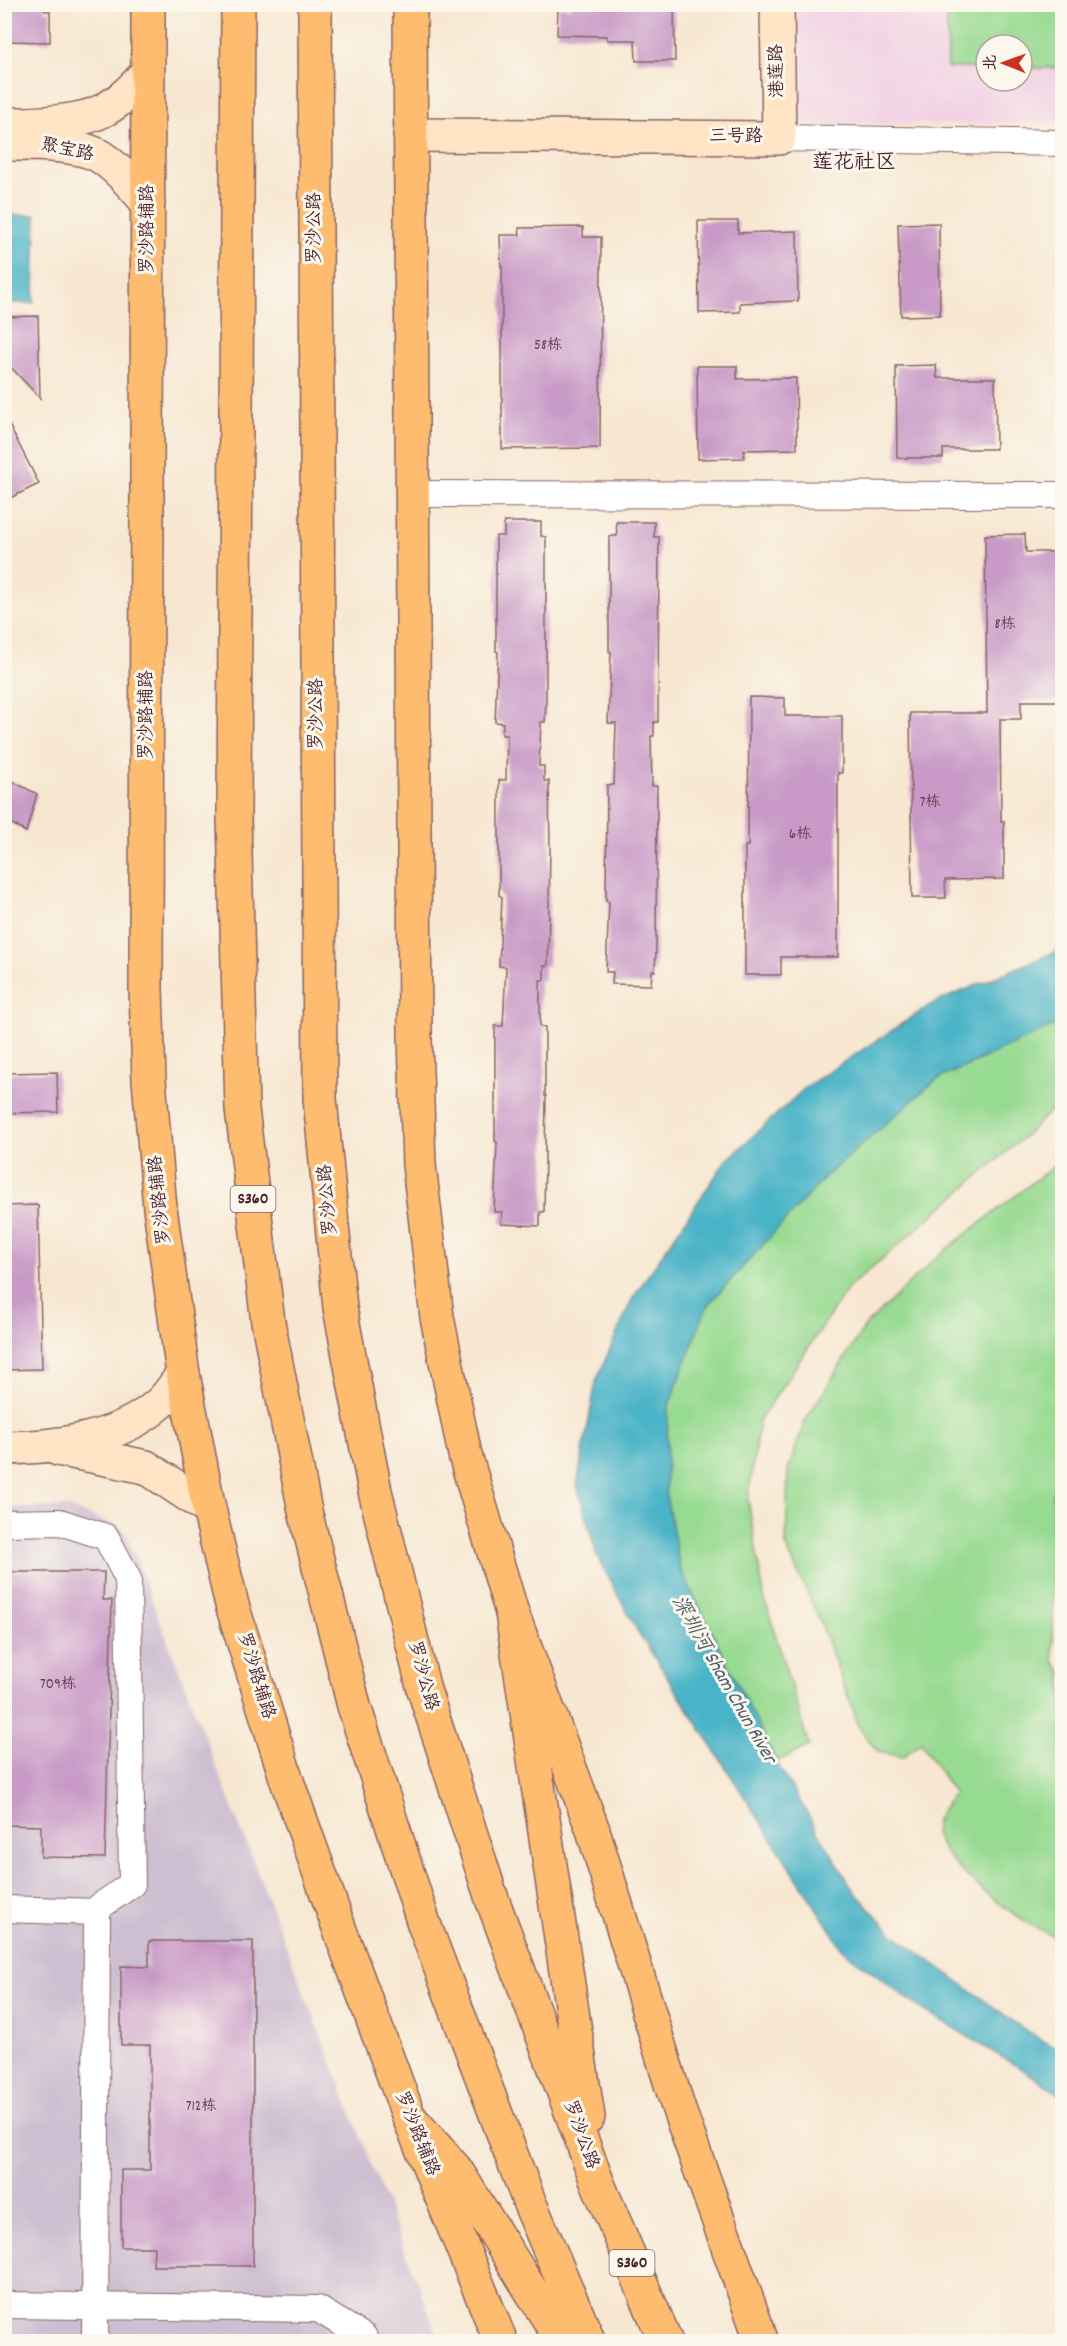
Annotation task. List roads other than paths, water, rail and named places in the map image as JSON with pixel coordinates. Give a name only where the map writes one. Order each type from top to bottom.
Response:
[{"type":"main road","name":"罗沙路辅路","points":[[148,4],[147,1034],[160,1208],[183,1374],[209,1509],[232,1605],[288,1784],[409,2117],[501,2342]]},
{"type":"main road","name":"S360","points":[[238,4],[234,817],[242,1109],[267,1322],[305,1511],[354,1706],[424,1924],[530,2204],[589,2342]]},
{"type":"main road","name":"罗沙公路","points":[[315,4],[320,1099],[340,1308],[375,1491],[424,1690],[492,1899],[598,2184],[666,2342]]},
{"type":"main road","points":[[410,4],[415,1037],[419,1166],[437,1317],[465,1455],[512,1613],[593,1830],[678,2106],[762,2342]]},
{"type":"main road","points":[[512,1613],[598,2184]]},
{"type":"main road","points":[[409,2117],[456,2170],[563,2342]]},
{"type":"main road","points":[[740,2283],[786,2342]]},
{"type":"street","name":"港莲路","points":[[777,4],[779,138]]},
{"type":"street","name":"聚宝路","points":[[4,124],[50,123],[101,112],[123,97],[147,73]]},
{"type":"street","name":"三号路","points":[[410,135],[1062,143]]},
{"type":"street","name":"聚宝路","points":[[4,144],[50,144],[100,156],[148,203]]},
{"type":"street","points":[[411,494],[1062,495]]},
{"type":"street","points":[[4,1448],[48,1447],[108,1433],[136,1422],[162,1402],[183,1374]]},
{"type":"street","points":[[48,1447],[146,1467],[209,1509]]},
{"type":"street","points":[[4,1523],[60,1522],[106,1537],[128,1579],[132,1884],[99,1907],[96,1912],[95,2342]]},
{"type":"street","points":[[4,1909],[96,1912]]},
{"type":"street","points":[[4,2305],[318,2309],[364,2337],[365,2342]]},
{"type":"water","points":[[5,215],[36,215],[34,303],[5,303]]},
{"type":"water","name":"深圳河 Sham Chun River","points":[[1062,949],[1062,1022],[936,1080],[826,1176],[707,1306],[668,1408],[666,1495],[680,1568],[778,1765],[854,1891],[892,1933],[1028,2032],[1062,2052],[1062,2096],[917,2006],[844,1951],[637,1630],[597,1556],[577,1485],[596,1381],[632,1299],[725,1162],[807,1086],[932,1004]]},
{"type":"district","name":"莲花社区","points":[[854,164]]}]
